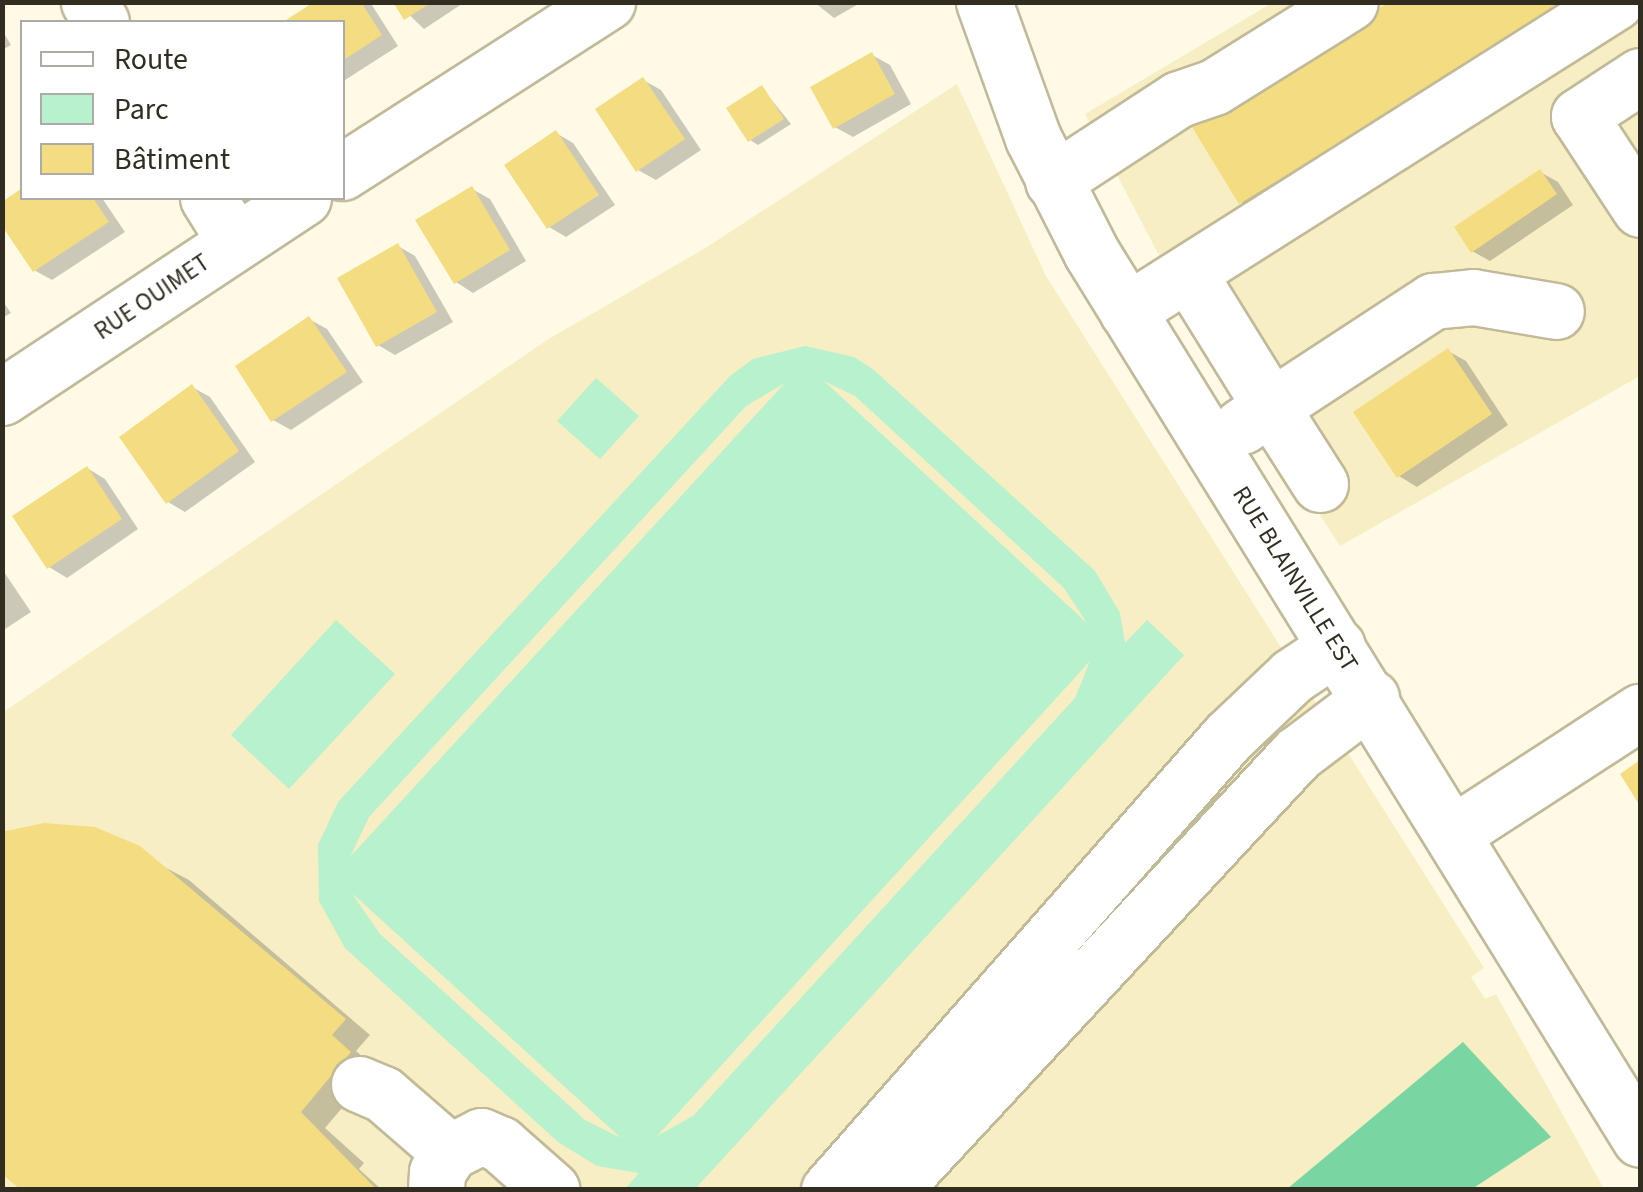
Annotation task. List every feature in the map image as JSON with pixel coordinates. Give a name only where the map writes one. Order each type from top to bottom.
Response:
[{"type":"street","points":[[345,170],[607,2]]},
{"type":"street","name":"RUE BLAINVILLE EST","points":[[984,2],[1053,180],[1127,311],[1371,698],[1640,1138]]},
{"type":"street","points":[[1053,180],[1178,99],[1214,87],[1350,2]]},
{"type":"street","points":[[1127,311],[1615,2]]},
{"type":"street","points":[[1640,76],[1579,116],[1623,147],[1640,208]]},
{"type":"street","name":"RUE OUIMET","points":[[2,398],[221,219],[295,200]]},
{"type":"street","points":[[1188,273],[1320,484]]},
{"type":"street","points":[[1212,446],[1433,302],[1473,297],[1556,310]]},
{"type":"street","points":[[829,1190],[1228,737],[1292,676],[1337,646]]},
{"type":"street","points":[[892,1190],[1297,754],[1371,698]]},
{"type":"street","points":[[1454,832],[1640,712]]},
{"type":"street","points":[[359,1084],[383,1094],[443,1171],[471,1138],[492,1138],[552,1190]]},
{"type":"shaded area","points":[[1272,3],[1640,3],[1640,376],[1340,546],[1187,309],[1085,114]]},
{"type":"shaded area","points":[[957,84],[1046,276],[1484,968],[1471,977],[1485,999],[1496,994],[1604,1189],[3,1189],[2,713],[547,340],[707,247]]},
{"type":"green space","points":[[805,346],[854,357],[874,370],[1095,571],[1120,613],[1125,643],[1147,620],[1184,655],[695,1189],[625,1189],[639,1173],[597,1166],[558,1142],[345,948],[319,901],[318,845],[338,802],[730,376],[753,359]],"holes":[[[824,381],[855,396],[1064,588],[1087,623]],[[783,384],[350,857],[369,817],[746,406]],[[1090,661],[1075,698],[693,1116],[657,1136]],[[353,895],[621,1138],[585,1120],[380,934]]]},
{"type":"green space","points":[[596,378],[639,416],[600,459],[557,421]]},
{"type":"green space","points":[[336,620],[395,674],[289,789],[231,735]]},
{"type":"green space","points":[[1463,1042],[1551,1137],[1472,1189],[1287,1189]]},
{"type":"building","points":[[314,2],[361,2],[382,35],[345,59],[345,20],[286,20]]},
{"type":"building","points":[[393,2],[432,2],[404,20]]},
{"type":"building","points":[[1389,2],[1572,2],[1239,204],[1192,127]]},
{"type":"building","points":[[872,52],[895,94],[833,129],[810,87]]},
{"type":"building","points":[[643,77],[685,139],[636,172],[595,109]]},
{"type":"building","points":[[762,85],[784,119],[748,142],[726,108]]},
{"type":"building","points":[[556,130],[599,195],[547,229],[504,165]]},
{"type":"building","points":[[1540,169],[1557,194],[1471,253],[1454,227]]},
{"type":"building","points":[[472,186],[510,250],[454,284],[415,220]]},
{"type":"building","points":[[20,189],[20,200],[94,200],[109,222],[33,272],[2,226],[2,202]]},
{"type":"building","points":[[398,243],[437,312],[376,347],[337,278]]},
{"type":"building","points":[[309,316],[347,372],[271,422],[235,366]]},
{"type":"building","points":[[1448,348],[1492,414],[1397,478],[1353,412]]},
{"type":"building","points":[[192,384],[239,451],[166,504],[119,437]]},
{"type":"building","points":[[87,466],[122,519],[47,569],[12,516]]},
{"type":"building","points":[[1640,760],[1640,806],[1620,774]]},
{"type":"building","points":[[44,823],[95,827],[140,846],[346,1019],[332,1035],[351,1052],[301,1112],[377,1190],[21,1190],[2,1174],[2,832]]}]
